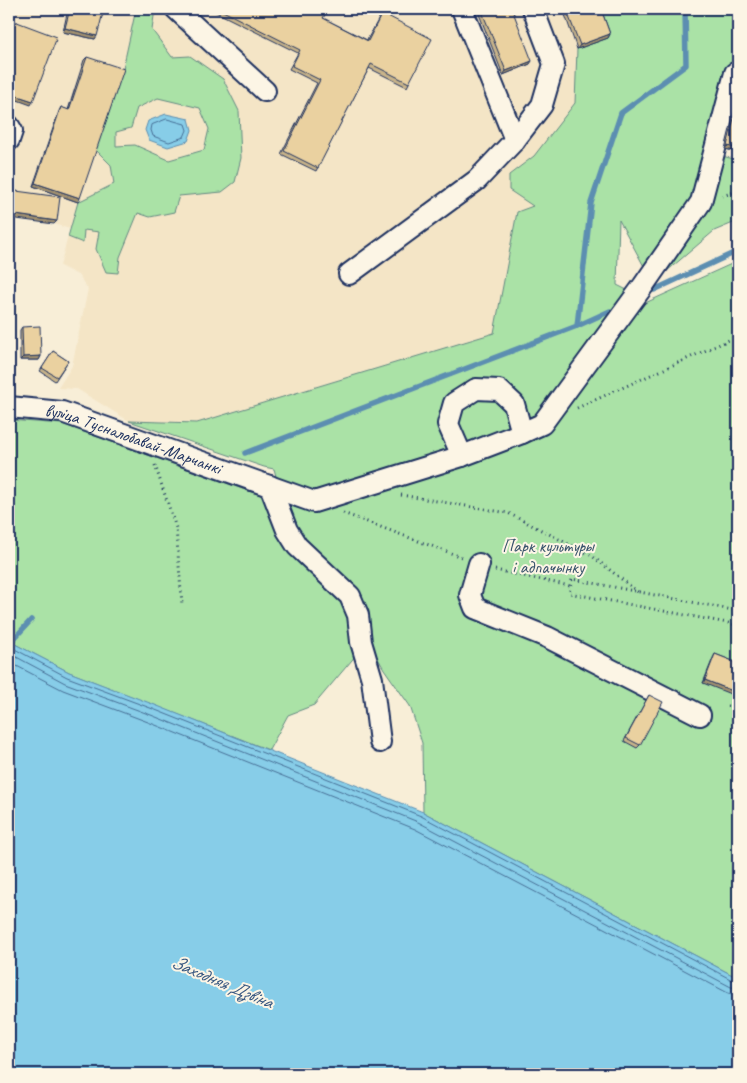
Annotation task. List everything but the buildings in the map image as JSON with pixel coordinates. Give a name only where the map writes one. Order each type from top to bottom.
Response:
[{"type":"street","points":[[176,9],[265,91]]},
{"type":"street","points":[[462,9],[515,140]]},
{"type":"street","points":[[349,274],[477,180],[515,140],[542,105],[554,64],[533,9]]},
{"type":"street","points":[[522,434],[514,404],[499,390],[476,389],[454,403],[448,424],[462,456],[522,434],[542,424],[643,286],[701,202],[736,73]]},
{"type":"street","points":[[9,126],[12,130],[9,140]]},
{"type":"street","name":"вуліца Тусналобавай-Марчанкі","points":[[9,407],[62,412],[314,502],[462,456]]},
{"type":"street","points":[[262,484],[297,546],[350,596],[358,615],[361,642],[372,679],[380,742]]},
{"type":"street","points":[[479,564],[470,595],[475,608],[547,637],[700,715]]},
{"type":"path","points":[[568,412],[738,336]]},
{"type":"path","points":[[148,443],[176,528],[182,604]]},
{"type":"path","points":[[400,495],[508,513],[592,556],[639,592]]},
{"type":"path","points":[[341,513],[492,569],[570,586]]},
{"type":"path","points":[[738,611],[572,579],[569,593],[738,625]]},
{"type":"path","points":[[727,706],[738,707]]},
{"type":"shaded area","points":[[9,9],[629,9],[553,198],[517,212],[495,333],[197,423],[129,421],[77,389],[58,388],[72,366],[88,289],[78,275],[60,266],[70,229],[54,224],[9,218]]},
{"type":"green space","points":[[136,9],[155,9],[152,30],[172,57],[190,56],[223,79],[239,111],[241,158],[235,182],[222,192],[179,196],[174,212],[150,217],[138,213],[120,257],[118,273],[106,272],[96,249],[99,232],[84,230],[83,243],[68,237],[78,202],[114,184],[111,165],[96,150],[122,73]],"holes":[[[158,98],[200,108],[209,129],[204,150],[169,160],[135,145],[116,146],[116,132],[131,128],[137,108]]]},
{"type":"green space","name":"Парк культуры і адпачынку","points":[[597,9],[738,9],[738,56],[721,104],[710,153],[738,160],[738,221],[714,231],[653,283],[619,220],[617,285],[631,292],[612,318],[738,261],[738,978],[423,812],[422,743],[410,706],[384,669],[368,641],[314,705],[288,715],[269,750],[69,672],[9,641],[9,420],[62,424],[251,492],[283,501],[274,469],[129,421],[197,423],[494,333],[517,212],[533,206],[509,190],[509,175],[534,156],[575,103],[577,49]]},
{"type":"water","points":[[166,114],[189,119],[192,130],[188,141],[168,147],[149,140],[145,130],[148,121]]},
{"type":"water","name":"Заходняя Дзвіна","points":[[9,641],[69,672],[423,812],[738,978],[738,1074],[9,1074]]},
{"type":"waterway","points":[[245,453],[577,326],[591,203],[621,113],[686,65],[685,9]]},
{"type":"waterway","points":[[654,290],[738,251]]},
{"type":"waterway","points":[[577,326],[610,311]]},
{"type":"waterway","points":[[9,648],[11,642],[31,620]]}]
